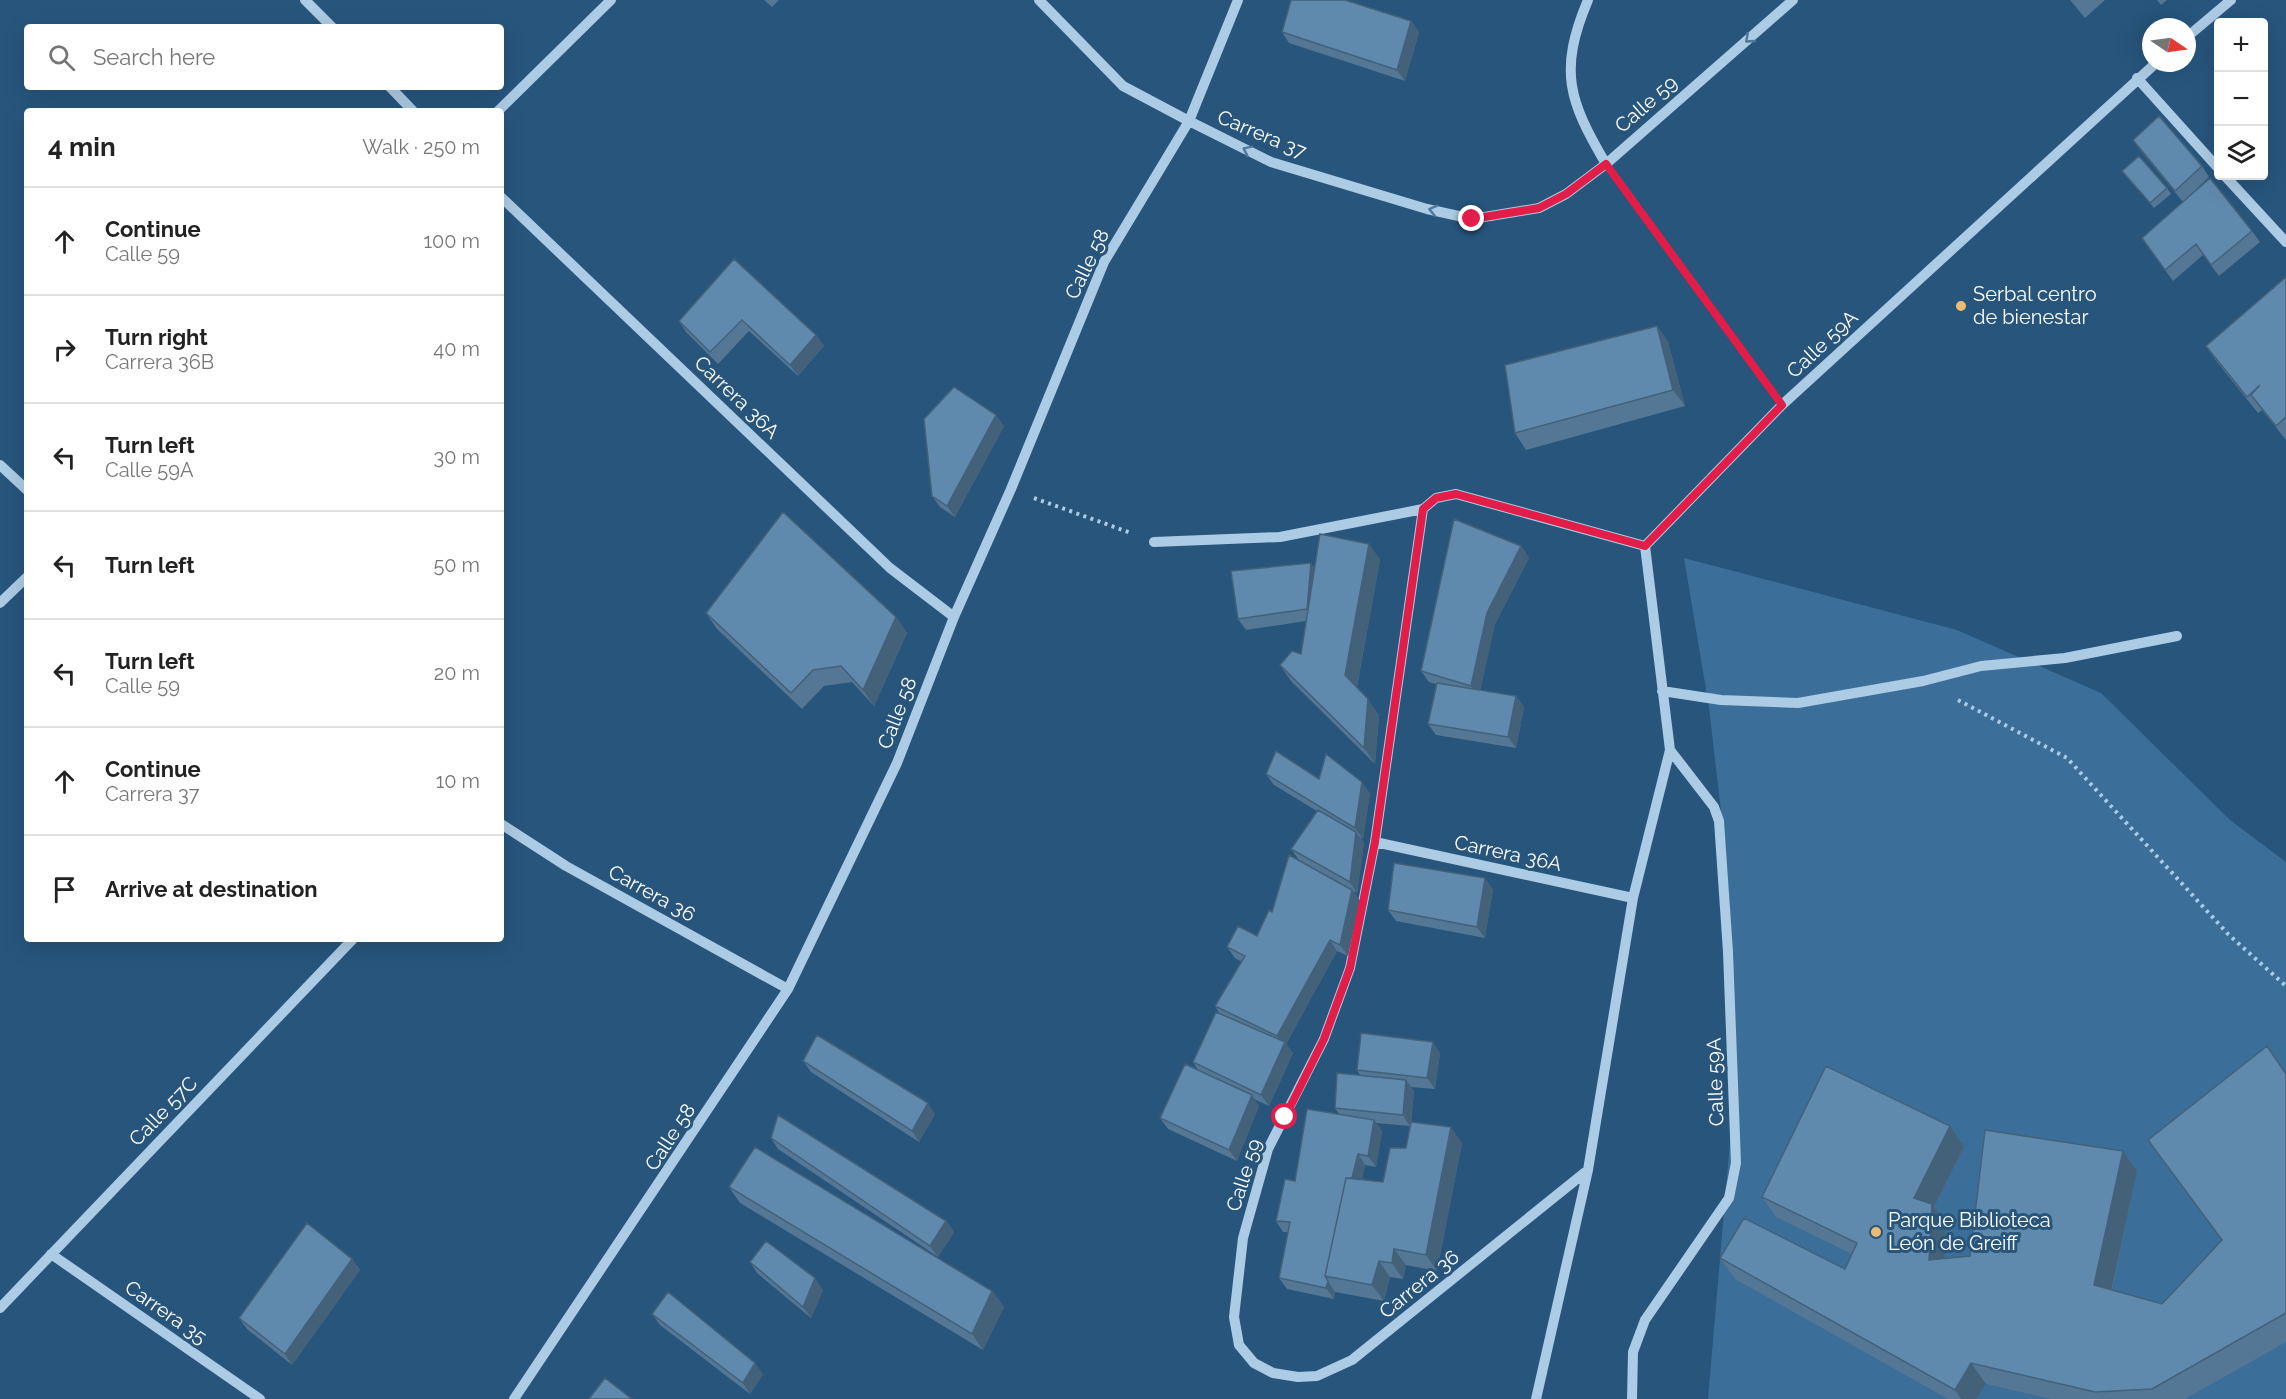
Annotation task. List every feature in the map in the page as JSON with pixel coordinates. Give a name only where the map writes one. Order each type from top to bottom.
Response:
[{"type":"street","points":[[305,0],[329,24]]},
{"type":"street","points":[[501,108],[611,0]]},
{"type":"street","name":"Carrera 37","points":[[1039,0],[1123,86],[1271,162],[1427,209],[1472,219],[1511,214]]},
{"type":"street","name":"Calle 58","points":[[514,1399],[788,989],[897,763],[954,617],[1011,489],[1104,262],[1189,121],[1238,0]]},
{"type":"street","points":[[1588,0],[1578,23],[1571,65],[1570,88],[1581,121],[1606,164]]},
{"type":"street","name":"Calle 59","points":[[1511,214],[1539,208],[1566,194],[1606,164],[1793,0]]},
{"type":"street","points":[[2196,29],[2231,0]]},
{"type":"street","name":"Calle 59A","points":[[1536,1399],[1588,1170],[1633,898],[1670,750],[1645,546],[1782,405],[2145,72]]},
{"type":"street","points":[[2138,78],[2214,164]]},
{"type":"street","points":[[393,90],[411,108]]},
{"type":"street","points":[[2230,180],[2286,242]]},
{"type":"street","name":"Carrera 36A","points":[[504,200],[890,568],[954,617]]},
{"type":"street","points":[[0,465],[24,487]]},
{"type":"street","points":[[1154,542],[1280,537],[1423,509],[1436,498],[1456,494],[1645,546]]},
{"type":"street","name":"Calle 59","points":[[1254,1363],[1239,1346],[1234,1317],[1243,1238],[1269,1149],[1324,1039],[1350,968],[1375,842],[1423,509]]},
{"type":"street","points":[[0,603],[24,580]]},
{"type":"street","points":[[1662,691],[1721,700],[1798,703],[1923,681],[1981,666],[2085,654],[2176,636]]},
{"type":"street","name":"Calle 59A","points":[[1632,1399],[1633,1352],[1645,1320],[1730,1198],[1736,1163],[1719,821],[1714,807],[1670,750]]},
{"type":"street","name":"Carrera 36","points":[[504,826],[566,866],[788,989]]},
{"type":"street","name":"Carrera 36A","points":[[1375,842],[1633,898]]},
{"type":"street","name":"Calle 57C","points":[[0,1308],[350,942]]},
{"type":"street","name":"Carrera 36","points":[[1254,1363],[1273,1373],[1298,1377],[1317,1376],[1352,1360],[1588,1170]]},
{"type":"street","name":"Carrera 35","points":[[51,1254],[260,1399]]},
{"type":"path","points":[[1606,164],[1782,405]]},
{"type":"path","points":[[1011,489],[1154,542]]},
{"type":"path","points":[[1923,681],[2067,758],[2228,934],[2286,986]]},
{"type":"shaded area","points":[[1684,558],[1957,630],[2101,693],[2230,820],[2286,862],[2286,1399],[1708,1399],[1733,1107],[1734,1012],[1727,863],[1709,707]]},
{"type":"building","points":[[1291,0],[1345,0],[1411,21],[1397,70],[1282,32]]},
{"type":"building","points":[[2159,116],[2202,166],[2175,191],[2133,140]]},
{"type":"building","points":[[2139,156],[2167,188],[2150,203],[2122,171]]},
{"type":"building","points":[[2210,178],[2252,231],[2211,265],[2196,244],[2165,270],[2142,238]]},
{"type":"building","points":[[734,259],[816,335],[790,365],[742,320],[710,352],[679,321]]},
{"type":"building","points":[[2286,277],[2286,417],[2276,426],[2251,395],[2260,385],[2247,397],[2206,346]]},
{"type":"building","points":[[1657,326],[1673,390],[1515,433],[1505,365]]},
{"type":"building","points":[[954,387],[996,415],[947,506],[932,496],[924,419]]},
{"type":"building","points":[[783,512],[896,617],[863,690],[841,666],[813,670],[791,693],[706,613]]},
{"type":"building","points":[[1454,519],[1521,546],[1487,613],[1471,686],[1421,671]]},
{"type":"building","points":[[1320,534],[1369,544],[1345,675],[1368,699],[1364,748],[1280,665],[1292,651],[1301,654]]},
{"type":"building","points":[[1311,563],[1307,609],[1238,619],[1231,571]]},
{"type":"building","points":[[1437,683],[1516,696],[1508,737],[1428,724]]},
{"type":"building","points":[[1276,751],[1319,779],[1326,754],[1362,782],[1355,828],[1266,774]]},
{"type":"building","points":[[1318,810],[1356,832],[1350,882],[1291,849]]},
{"type":"building","points":[[1289,855],[1352,890],[1340,945],[1330,940],[1277,1036],[1215,1006],[1245,956],[1227,947],[1238,926],[1257,936],[1269,910],[1272,912]]},
{"type":"building","points":[[1394,863],[1485,878],[1477,927],[1388,910]]},
{"type":"building","points":[[1216,1012],[1285,1042],[1261,1095],[1193,1062]]},
{"type":"building","points":[[1361,1033],[1433,1042],[1427,1078],[1357,1070]]},
{"type":"building","points":[[817,1035],[928,1103],[912,1131],[803,1061]]},
{"type":"building","name":"Parque Biblioteca León de Greiff","points":[[2267,1046],[2286,1074],[2286,1313],[2152,1389],[2095,1392],[1971,1363],[1955,1390],[1720,1258],[1744,1218],[1845,1269],[1857,1243],[1762,1197],[1826,1066],[1950,1126],[1914,1198],[1932,1204],[1929,1260],[1970,1256],[1985,1130],[2123,1151],[2094,1285],[2162,1304],[2222,1240],[2148,1140]]},
{"type":"building","points":[[1185,1064],[1252,1095],[1229,1150],[1160,1118]]},
{"type":"building","points":[[1337,1073],[1406,1080],[1403,1115],[1335,1108]]},
{"type":"building","points":[[1307,1109],[1374,1120],[1368,1156],[1358,1154],[1352,1178],[1346,1178],[1325,1276],[1328,1281],[1326,1288],[1279,1278],[1290,1222],[1276,1221],[1285,1179],[1295,1181]]},
{"type":"building","points":[[778,1115],[946,1221],[930,1246],[771,1138]]},
{"type":"building","points":[[1411,1122],[1451,1127],[1426,1255],[1394,1249],[1392,1263],[1379,1261],[1372,1285],[1325,1276],[1346,1178],[1383,1182],[1390,1148],[1406,1148]]},
{"type":"building","points":[[755,1147],[992,1291],[972,1334],[729,1187]]},
{"type":"building","points":[[307,1223],[352,1259],[285,1354],[239,1318]]},
{"type":"building","points":[[766,1241],[815,1278],[803,1307],[750,1262]]},
{"type":"building","points":[[668,1292],[755,1363],[743,1383],[652,1314]]},
{"type":"building","points":[[605,1378],[632,1399],[589,1399]]},
{"type":"place","name":"Serbal centro de bienestar","points":[[1961,306]]},
{"type":"place","name":"Parque Biblioteca León de Greiff","points":[[1876,1232]]},
{"type":"route","points":[[1285,1117],[1324,1039],[1350,968],[1375,842],[1423,509],[1436,498],[1456,494],[1645,546],[1782,405],[1606,164],[1566,194],[1539,208],[1472,219]]}]
